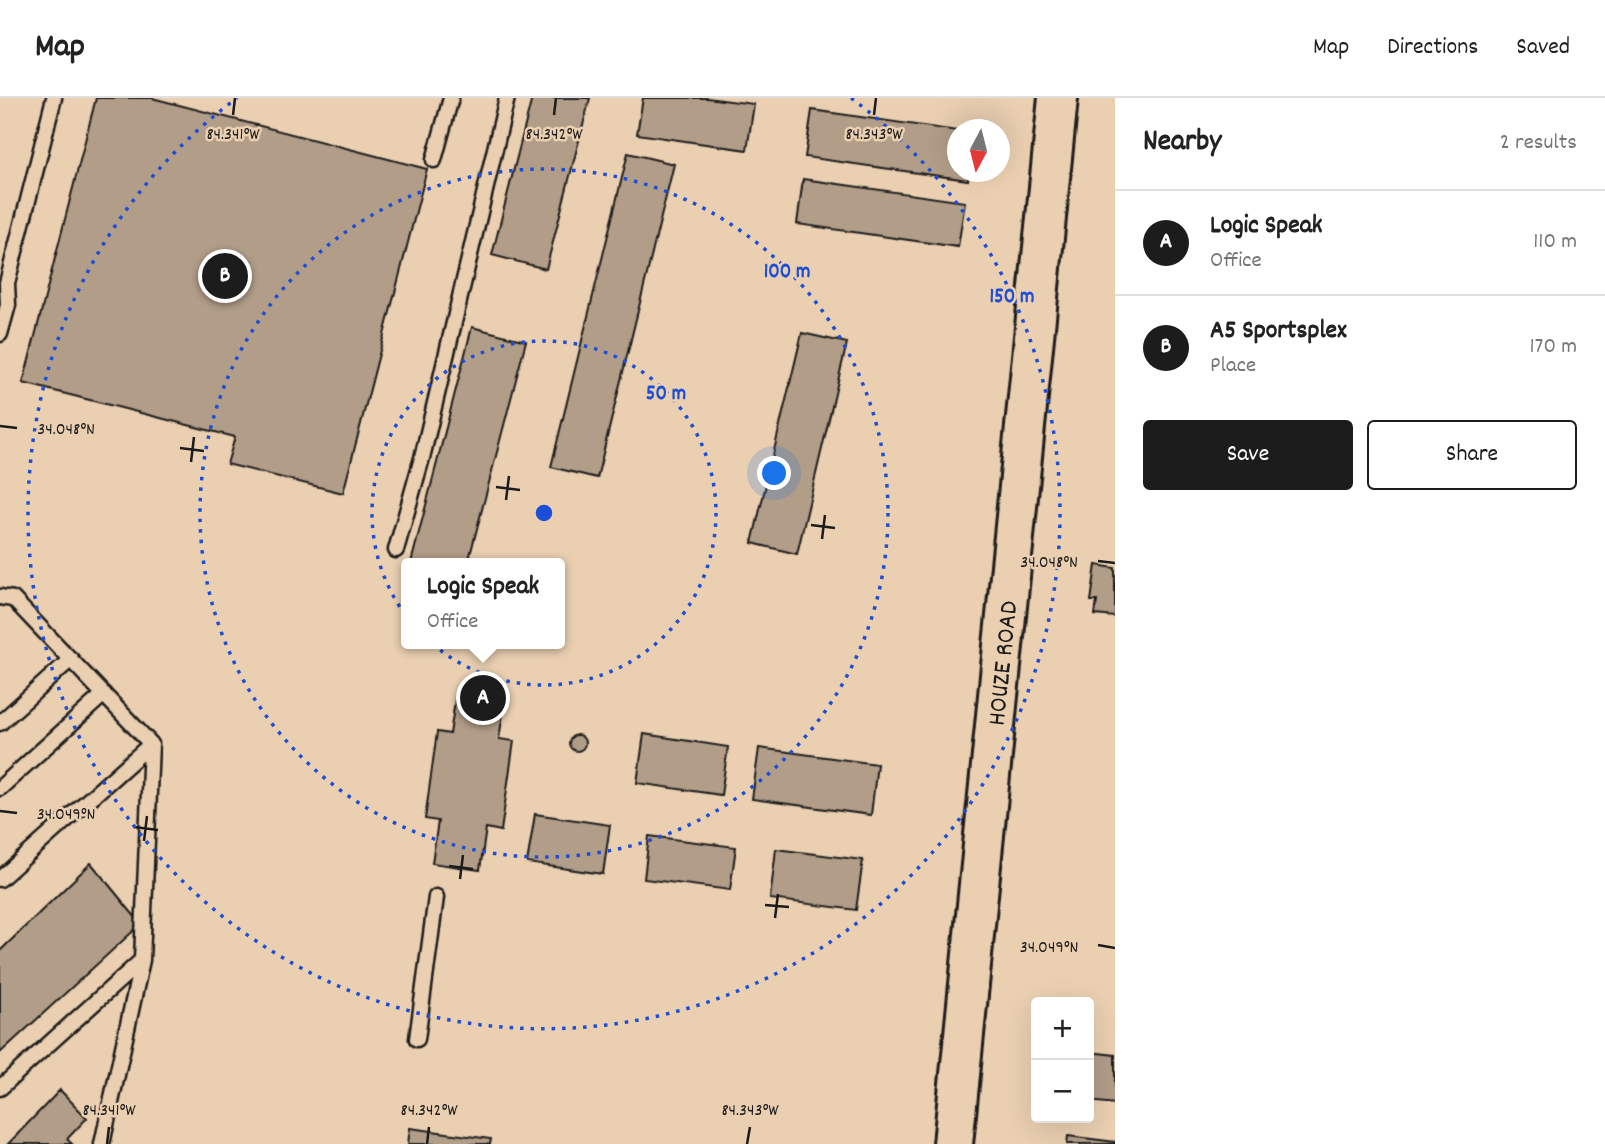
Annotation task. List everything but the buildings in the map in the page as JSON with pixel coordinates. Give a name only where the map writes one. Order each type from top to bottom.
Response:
[{"type":"main road","name":"HOUZE ROAD","points":[[953,1144],[1058,98]]},
{"type":"lane","points":[[0,334],[8,305],[7,282],[54,98]]},
{"type":"lane","points":[[434,160],[451,98]]},
{"type":"lane","points":[[396,550],[422,458],[507,98]]},
{"type":"lane","points":[[0,597],[13,599],[151,744],[142,960],[102,1144]]},
{"type":"lane","points":[[0,723],[71,659]]},
{"type":"lane","points":[[0,788],[104,694]]},
{"type":"lane","points":[[0,878],[151,744]]},
{"type":"lane","points":[[417,1039],[436,897]]},
{"type":"lane","points":[[0,1088],[142,960]]},
{"type":"place","name":"A5 Sportsplex","points":[[225,276]]},
{"type":"place","name":"Logic Speak","points":[[483,698]]}]
